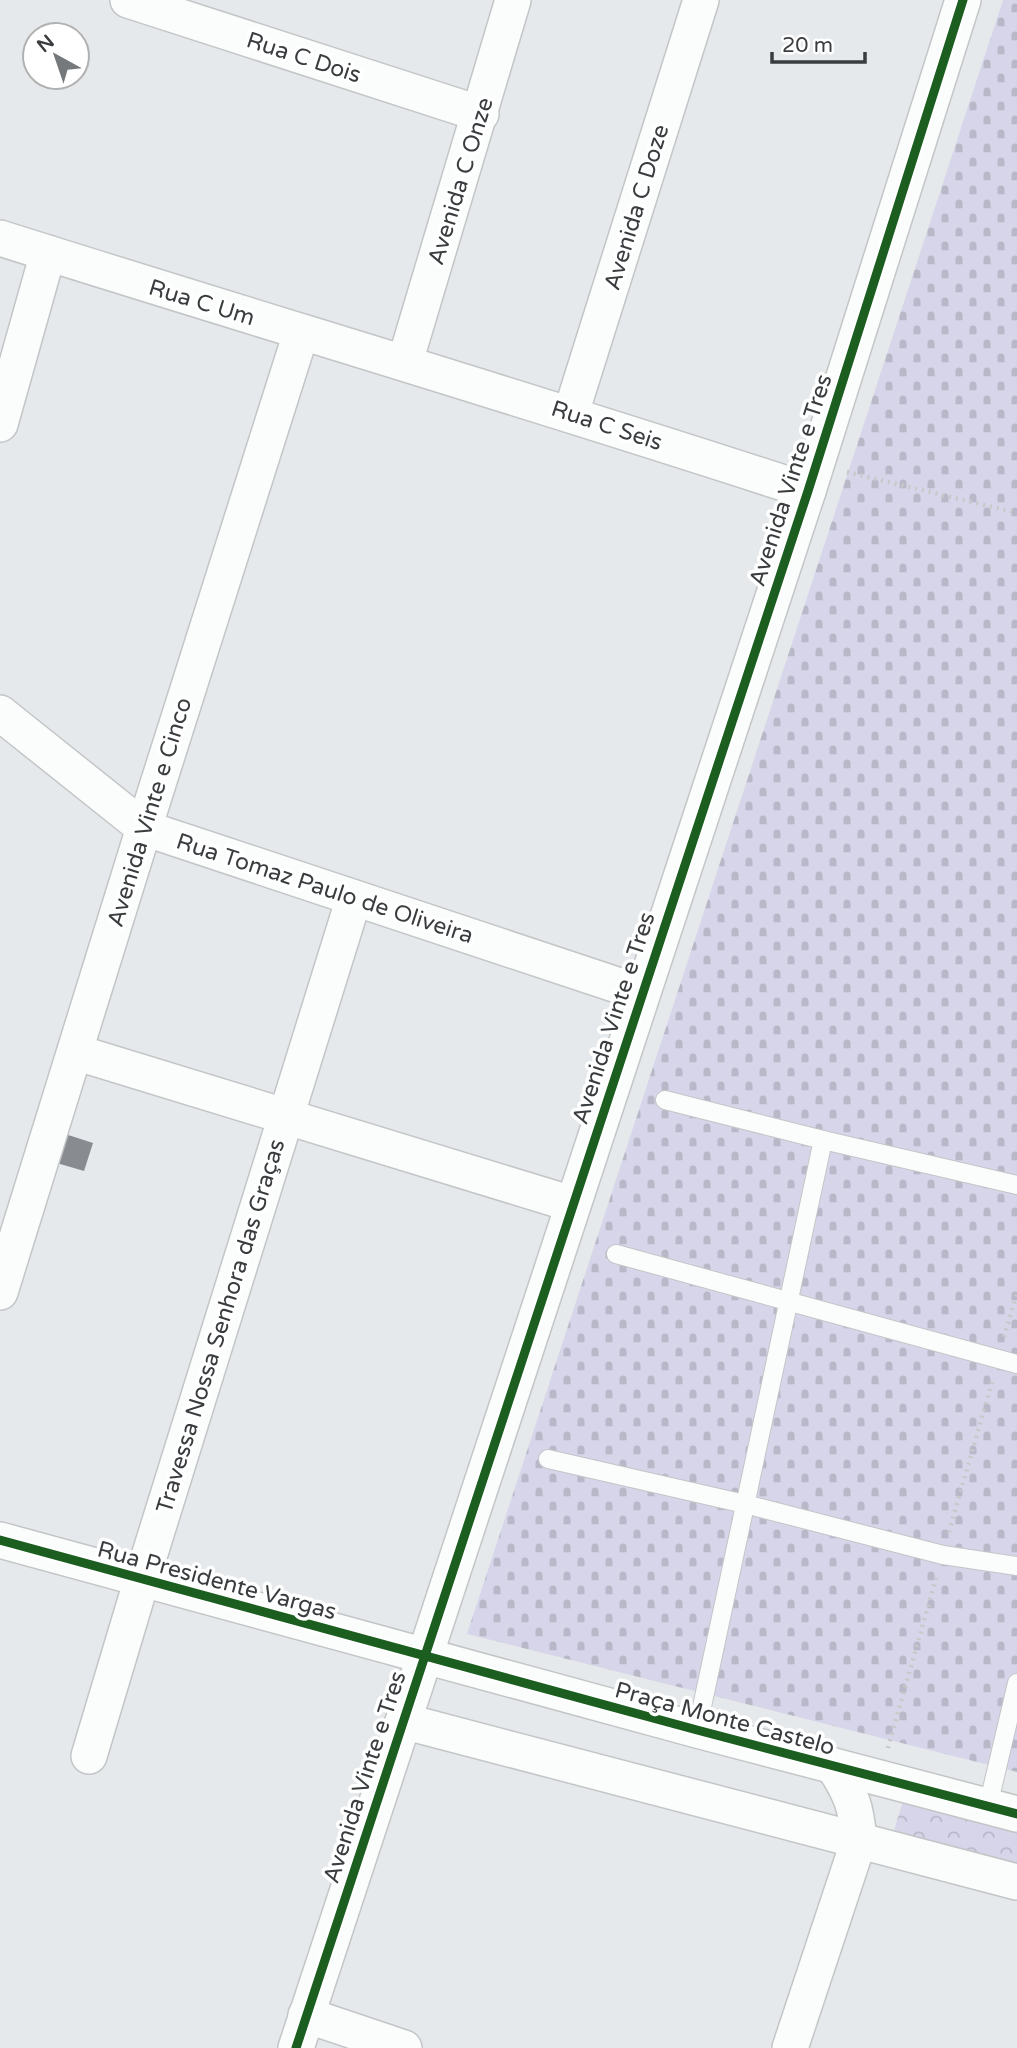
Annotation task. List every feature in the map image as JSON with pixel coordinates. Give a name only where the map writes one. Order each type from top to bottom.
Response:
[{"type":"street","name":"Rua C Dois","points":[[128,0],[481,114]]},
{"type":"street","name":"Avenida C Onze","points":[[405,362],[513,0]]},
{"type":"street","name":"Avenida C Doze","points":[[571,413],[701,0]]},
{"type":"street","name":"Avenida Vinte e Tres","points":[[296,2048],[812,478],[963,0]]},
{"type":"street","name":"Rua C Um","points":[[0,238],[302,333],[405,362]]},
{"type":"street","points":[[0,424],[48,253]]},
{"type":"street","name":"Avenida Vinte e Cinco","points":[[0,1292],[302,333]]},
{"type":"street","name":"Rua C Seis","points":[[405,362],[571,413],[812,478]]},
{"type":"street","name":"Rua Tomaz Paulo de Oliveira","points":[[0,713],[144,828],[641,993]]},
{"type":"street","name":"Travessa Nossa Senhora das Graças","points":[[89,1756],[354,898]]},
{"type":"street","points":[[75,1052],[572,1204]]},
{"type":"street","name":"Rua Presidente Vargas","points":[[0,1540],[423,1656]]},
{"type":"street","name":"Praça Monte Castelo","points":[[423,1656],[1003,1810]]},
{"type":"street","points":[[403,1721],[1017,1882]]},
{"type":"street","points":[[790,2048],[859,1840],[856,1812],[848,1789],[834,1767]]},
{"type":"street","points":[[306,2015],[404,2048]]},
{"type":"lane","points":[[665,1100],[1017,1185]]},
{"type":"lane","points":[[697,1730],[822,1140]]},
{"type":"lane","points":[[616,1254],[1017,1364]]},
{"type":"lane","points":[[548,1459],[745,1504],[943,1555],[1017,1566]]},
{"type":"lane","points":[[1003,1810],[1017,1683]]},
{"type":"path","points":[[812,478],[1017,513]]},
{"type":"green space","points":[[1003,0],[1017,0],[1017,1772],[467,1634]]},
{"type":"green space","points":[[905,1794],[1017,1823],[1017,1868],[893,1834]]},
{"type":"building","points":[[59,1132],[93,1143],[84,1171],[50,1161]]},
{"type":"cycle path","points":[[296,2048],[808,491],[963,0]]},
{"type":"cycle path","points":[[0,1540],[697,1730],[1017,1814]]}]
